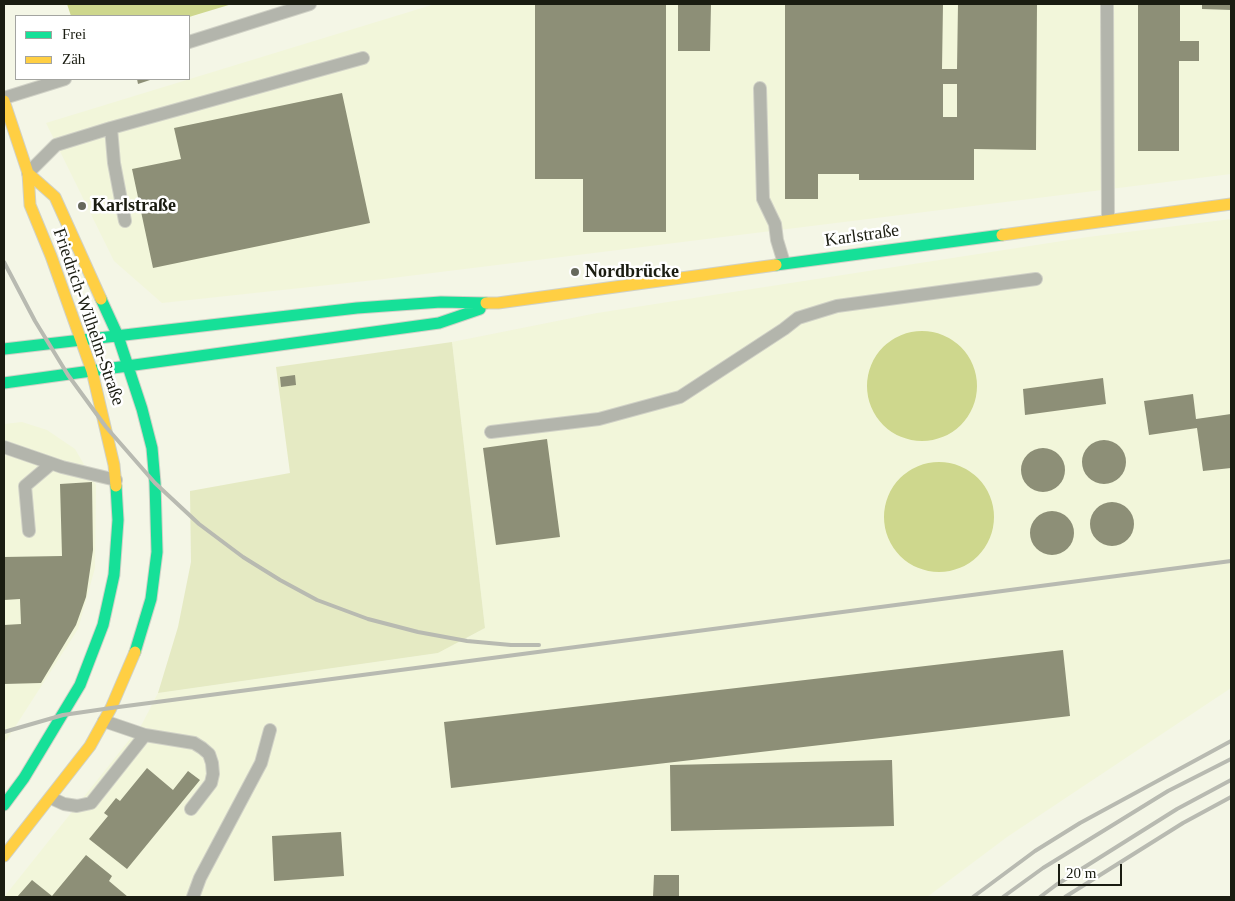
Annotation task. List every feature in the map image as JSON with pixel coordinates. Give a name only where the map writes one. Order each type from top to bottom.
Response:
[{"type":"street","name":"Friedrich-Wilhelm-Straße","points":[[4,99],[28,173],[30,205],[51,256],[92,371],[114,465],[118,520],[114,575],[103,625],[80,685],[31,783],[4,805]]},
{"type":"street","name":"Friedrich-Wilhelm-Straße","points":[[4,856],[90,746],[104,721],[133,658],[151,600],[157,552],[152,448],[142,409],[118,336],[55,197],[28,173]]},
{"type":"street","name":"Karlstraße","points":[[4,349],[357,308],[441,302],[498,303],[1231,204]]},
{"type":"street","name":"Karlstraße","points":[[4,382],[438,323],[498,303]]},
{"type":"street","points":[[31,783],[50,798]]},
{"type":"lane","points":[[190,42],[310,4]]},
{"type":"lane","points":[[1107,4],[1108,220]]},
{"type":"lane","points":[[28,173],[56,145],[363,58]]},
{"type":"lane","points":[[4,99],[63,80]]},
{"type":"lane","points":[[760,88],[763,199],[775,224],[777,240],[784,264]]},
{"type":"lane","points":[[111,128],[114,163],[125,221]]},
{"type":"lane","points":[[491,432],[599,418],[680,397],[798,318],[836,306],[1036,279]]},
{"type":"lane","points":[[4,447],[50,464],[116,480]]},
{"type":"lane","points":[[29,531],[25,486],[50,464]]},
{"type":"lane","points":[[104,721],[145,735],[194,744],[209,754],[213,774],[211,783],[191,810]]},
{"type":"lane","points":[[193,897],[200,878],[261,763],[270,730]]},
{"type":"lane","points":[[50,798],[64,804],[77,806],[91,803],[145,735]]},
{"type":"shaded area","points":[[67,4],[232,4],[190,17],[190,15],[71,15]]},
{"type":"shaded area","points":[[435,4],[1231,4],[1231,174],[384,279],[162,303],[114,261],[46,123]]},
{"type":"shaded area","points":[[1231,219],[1231,688],[1007,837],[927,897],[4,897],[142,724],[158,693],[438,653],[485,628],[452,342],[597,313],[1088,237]]},
{"type":"shaded area","points":[[922,331],[943,335],[961,347],[973,365],[977,386],[973,407],[961,425],[943,437],[922,441],[901,437],[883,425],[871,407],[867,386],[871,365],[883,347],[901,335]]},
{"type":"shaded area","points":[[452,342],[485,628],[438,653],[158,693],[178,627],[191,562],[190,491],[290,473],[276,367]]},
{"type":"shaded area","points":[[22,422],[47,430],[75,449],[96,485],[95,568],[78,629],[4,744],[4,424]]},
{"type":"shaded area","points":[[939,462],[960,466],[978,478],[990,496],[994,517],[990,538],[978,556],[960,568],[939,572],[918,568],[900,556],[888,538],[884,517],[888,496],[900,478],[918,466]]},
{"type":"building","points":[[535,4],[666,4],[666,232],[583,232],[583,179],[535,179]]},
{"type":"building","points":[[678,4],[711,4],[710,51],[678,51]]},
{"type":"building","points":[[785,4],[943,4],[942,69],[957,69],[958,4],[1037,4],[1036,150],[974,149],[974,180],[859,180],[859,174],[818,174],[818,199],[785,199]],"holes":[[[943,84],[957,84],[957,117],[943,117]]]},
{"type":"building","points":[[1138,4],[1180,4],[1180,41],[1199,41],[1199,61],[1179,61],[1179,151],[1138,151]]},
{"type":"building","points":[[1202,4],[1231,4],[1231,10],[1202,9]]},
{"type":"building","points":[[137,80],[150,80],[138,84]]},
{"type":"building","points":[[342,93],[370,223],[153,268],[132,169],[181,159],[174,128]]},
{"type":"building","points":[[295,375],[296,385],[281,387],[280,377]]},
{"type":"building","points":[[1103,378],[1106,404],[1025,415],[1023,389]]},
{"type":"building","points":[[1193,394],[1196,419],[1231,414],[1231,468],[1203,471],[1197,428],[1149,435],[1144,401]]},
{"type":"building","points":[[547,439],[560,537],[496,545],[483,448]]},
{"type":"building","points":[[1108,440],[1120,446],[1125,453],[1125,471],[1120,478],[1113,483],[1100,484],[1092,481],[1085,474],[1082,458],[1085,450],[1092,443]]},
{"type":"building","points":[[1047,448],[1059,454],[1064,461],[1064,479],[1059,486],[1052,491],[1039,492],[1031,489],[1024,482],[1021,466],[1024,458],[1031,451]]},
{"type":"building","points":[[92,482],[93,550],[86,597],[76,625],[41,683],[4,684],[4,625],[21,624],[20,599],[4,600],[4,557],[62,556],[60,484]]},
{"type":"building","points":[[1116,502],[1128,508],[1133,515],[1133,533],[1128,540],[1121,545],[1108,546],[1100,543],[1093,536],[1090,520],[1093,512],[1100,505]]},
{"type":"building","points":[[1056,511],[1068,517],[1073,524],[1073,542],[1068,549],[1061,554],[1048,555],[1036,549],[1031,542],[1030,529],[1036,517],[1043,512]]},
{"type":"building","points":[[1063,650],[1070,716],[451,788],[444,722]]},
{"type":"building","points":[[892,760],[894,826],[671,831],[670,765]]},
{"type":"building","points":[[147,768],[173,790],[188,771],[200,780],[127,869],[89,839],[108,816],[104,813],[116,798],[120,801]]},
{"type":"building","points":[[341,832],[344,876],[274,881],[272,836]]},
{"type":"building","points":[[86,855],[112,876],[109,881],[128,897],[17,897],[32,880],[52,896]]},
{"type":"building","points":[[654,875],[679,875],[679,897],[653,897]]},
{"type":"railway","points":[[4,262],[35,321],[68,375],[106,427],[155,483],[199,524],[243,557],[317,600],[368,619],[418,632],[467,641],[511,645],[539,645]]},
{"type":"railway","points":[[4,732],[63,715],[111,708],[1231,561]]},
{"type":"railway","points":[[973,897],[1035,851],[1080,823],[1231,741]]},
{"type":"railway","points":[[1003,897],[1043,868],[1168,791],[1231,759]]},
{"type":"railway","points":[[1040,897],[1177,809],[1231,780]]},
{"type":"railway","points":[[1065,897],[1183,823],[1231,797]]},
{"type":"traffic: fast","points":[[776,265],[1002,235]]},
{"type":"traffic: fast","points":[[101,299],[118,336],[142,409],[152,448],[157,552],[151,599],[135,652]]},
{"type":"traffic: fast","points":[[4,349],[357,308],[441,302],[486,303]]},
{"type":"traffic: fast","points":[[4,383],[439,323],[480,309]]},
{"type":"traffic: fast","points":[[4,805],[24,778],[80,685],[103,625],[114,575],[118,520],[116,486]]},
{"type":"traffic: slow","points":[[4,101],[28,173],[30,205],[51,256],[92,371],[114,465],[116,486]]},
{"type":"traffic: slow","points":[[28,173],[55,197],[101,299]]},
{"type":"traffic: slow","points":[[1002,235],[1231,204]]},
{"type":"traffic: slow","points":[[486,303],[498,303],[776,265]]},
{"type":"traffic: slow","points":[[4,856],[90,746],[111,708],[135,652]]},
{"type":"place","name":"Karlstraße","points":[[82,206]]},
{"type":"place","name":"Nordbrücke","points":[[575,272]]}]
